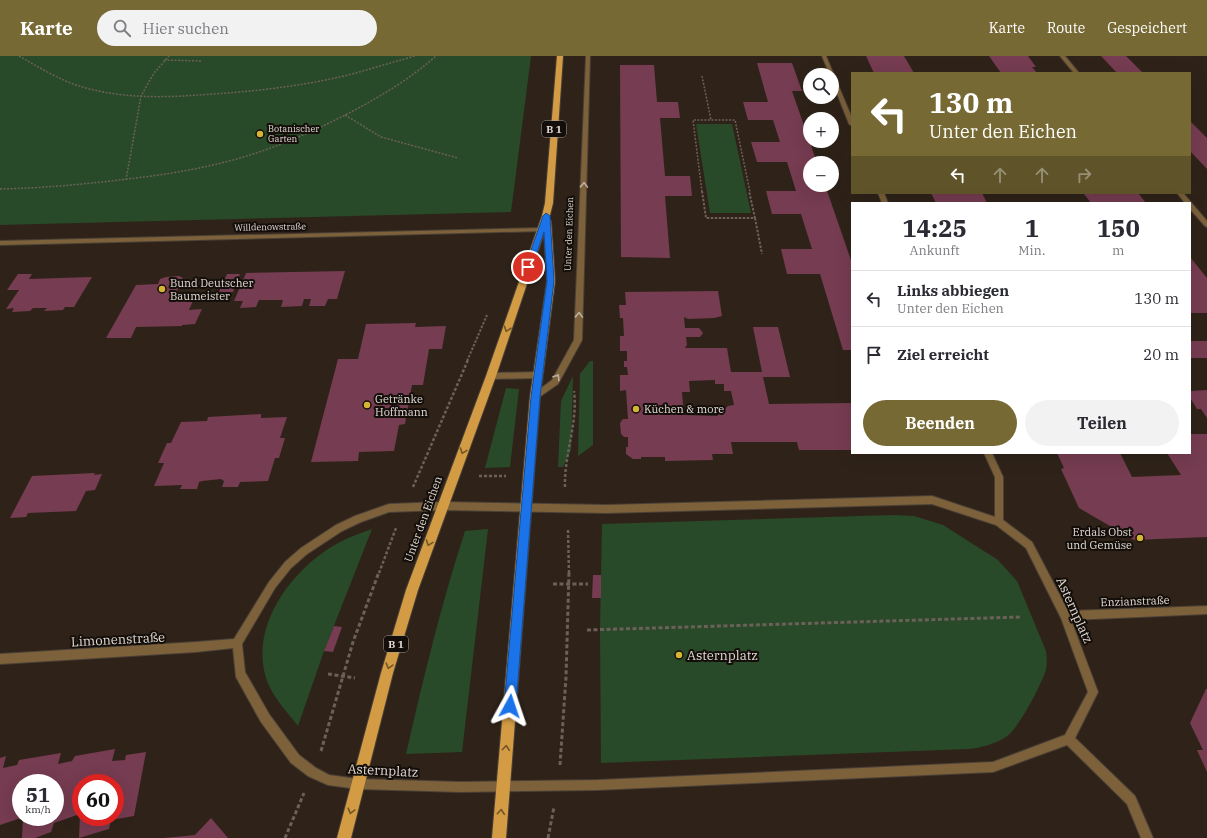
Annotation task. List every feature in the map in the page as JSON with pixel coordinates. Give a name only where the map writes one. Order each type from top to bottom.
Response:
[{"type":"main road","name":"Unter den Eichen","points":[[498,838],[527,508],[535,397],[551,281],[546,216],[560,56]]},
{"type":"main road","name":"Unter den Eichen","points":[[344,838],[387,673],[412,590],[491,376],[546,216]]},
{"type":"street","name":"Unter den Eichen","points":[[535,397],[555,382],[578,340],[588,56]]},
{"type":"street","points":[[824,56],[829,68]]},
{"type":"street","points":[[1062,56],[1076,72]]},
{"type":"street","points":[[839,92],[851,122]]},
{"type":"street","points":[[1181,194],[1187,202]]},
{"type":"street","points":[[1191,206],[1207,225]]},
{"type":"street","name":"Willdenowstraße","points":[[0,243],[541,230]]},
{"type":"street","points":[[491,376],[538,375]]},
{"type":"street","points":[[988,454],[999,477],[999,522]]},
{"type":"street","name":"Asternplatz","points":[[932,500],[999,522],[1029,545],[1065,616],[1093,692],[1069,739],[993,767],[598,785],[503,786],[358,784],[328,780],[312,772],[295,759],[265,718],[240,673],[237,643],[272,585],[288,565],[321,538],[358,519],[389,508],[405,506],[443,506],[527,508],[607,509],[932,500]]},
{"type":"street","name":"Enzianstraße","points":[[1065,616],[1207,610]]},
{"type":"street","name":"Limonenstraße","points":[[0,659],[196,647],[237,643]]},
{"type":"street","points":[[1069,739],[1131,800],[1147,838]]},
{"type":"path","points":[[19,56],[75,84],[103,91],[141,96],[182,97],[254,91],[347,75],[415,56]]},
{"type":"path","points":[[126,180],[141,96],[154,73],[169,56]]},
{"type":"path","points":[[0,189],[81,185],[126,180],[187,171],[242,158],[296,139],[345,115],[396,85],[436,56]]},
{"type":"path","points":[[164,60],[202,61]]},
{"type":"path","points":[[702,76],[711,120]]},
{"type":"path","points":[[345,115],[381,137],[458,158]]},
{"type":"path","points":[[755,218],[706,218],[693,120],[735,120],[755,218],[762,254]]},
{"type":"path","points":[[421,468],[488,312]]},
{"type":"path","points":[[567,464],[574,433],[576,398],[573,384]]},
{"type":"path","points":[[479,476],[512,476]]},
{"type":"path","points":[[285,838],[320,754],[352,642],[399,521]]},
{"type":"path","points":[[560,763],[566,702],[569,584],[568,524]]},
{"type":"path","points":[[553,584],[588,584]]},
{"type":"path","points":[[587,630],[1021,616]]},
{"type":"path","points":[[328,674],[355,678]]},
{"type":"green space","name":"Botanischer Garten","points":[[0,56],[531,56],[511,212],[0,225]]},
{"type":"green space","points":[[696,124],[732,124],[751,213],[710,213]]},
{"type":"green space","points":[[590,361],[593,361],[593,445],[578,456],[580,374]]},
{"type":"green space","points":[[573,376],[571,450],[563,467],[558,467],[561,401]]},
{"type":"green space","points":[[506,388],[519,389],[510,467],[485,468]]},
{"type":"green space","points":[[894,515],[914,516],[943,525],[998,560],[1017,581],[1046,651],[1047,665],[1029,706],[1017,725],[1006,737],[988,745],[968,749],[601,763],[600,630],[602,524]]},
{"type":"green space","points":[[372,529],[324,651],[298,726],[277,699],[267,681],[263,662],[263,643],[268,624],[275,606],[286,589],[313,560],[339,543]]},
{"type":"green space","points":[[488,529],[462,752],[406,754],[433,642],[465,531]]},
{"type":"building","points":[[866,56],[904,56],[913,72],[874,72]]},
{"type":"building","points":[[989,56],[1028,56],[1036,67],[1032,67],[1036,72],[1000,72]]},
{"type":"building","points":[[1101,56],[1126,56],[1142,72],[1116,72]]},
{"type":"building","points":[[757,63],[792,63],[802,91],[792,91],[803,123],[803,148],[812,148],[815,156],[803,156],[803,192],[827,192],[851,260],[851,350],[843,350],[820,274],[787,274],[781,249],[812,249],[801,214],[772,214],[766,191],[796,191],[787,162],[757,162],[751,142],[780,142],[773,120],[748,120],[743,102],[768,102]]},
{"type":"building","points":[[620,65],[654,65],[657,102],[678,102],[680,118],[660,118],[665,176],[690,176],[692,196],[665,196],[670,258],[621,257]]},
{"type":"building","points":[[1191,122],[1207,138],[1207,169],[1191,152]]},
{"type":"building","points":[[932,194],[982,194],[986,202],[936,202]]},
{"type":"building","points":[[1084,194],[1139,194],[1145,202],[1090,202]]},
{"type":"building","points":[[1191,258],[1207,278],[1207,313],[1191,313]]},
{"type":"building","points":[[345,271],[337,299],[328,299],[325,306],[309,306],[311,299],[304,299],[302,306],[281,307],[283,300],[259,300],[256,307],[240,308],[243,301],[234,301],[246,273]]},
{"type":"building","points":[[18,274],[32,274],[29,279],[92,277],[74,307],[65,307],[63,310],[44,311],[47,308],[33,308],[30,311],[12,312],[14,308],[6,309],[19,290],[7,290]]},
{"type":"building","points":[[227,274],[240,274],[233,292],[219,292]]},
{"type":"building","points":[[179,276],[183,278],[174,297],[195,296],[189,310],[202,309],[195,324],[182,326],[136,327],[131,338],[106,338],[136,285],[158,284],[160,279]]},
{"type":"building","points":[[718,291],[722,316],[714,318],[688,319],[684,317],[685,328],[699,328],[703,333],[700,337],[686,337],[687,345],[685,348],[727,348],[731,372],[762,372],[753,327],[778,327],[790,377],[763,377],[769,404],[851,403],[851,450],[799,450],[797,442],[731,442],[733,454],[712,454],[713,460],[665,461],[665,457],[641,457],[641,459],[633,459],[626,454],[628,437],[624,437],[621,434],[620,423],[623,419],[628,419],[626,390],[620,391],[620,375],[628,375],[627,367],[624,367],[624,361],[627,361],[627,351],[620,351],[620,336],[624,336],[623,318],[620,318],[619,305],[626,305],[625,292]],"holes":[[[715,380],[715,384],[724,384],[724,391],[731,391],[734,405],[728,406],[717,416],[684,415],[682,392],[690,392],[689,381]]]},
{"type":"building","name":"Getränke Hoffmann","points":[[416,323],[415,327],[446,326],[442,349],[429,349],[423,385],[412,385],[405,424],[399,425],[394,451],[359,452],[358,461],[311,462],[338,359],[358,359],[366,324]]},
{"type":"building","points":[[1191,341],[1207,341],[1207,358],[1191,358]]},
{"type":"building","points":[[1207,390],[1207,418],[1201,409],[1197,409],[1191,400],[1191,391]]},
{"type":"building","points":[[261,414],[261,418],[287,417],[280,438],[285,438],[279,458],[275,458],[268,481],[240,482],[238,487],[222,487],[224,481],[221,479],[202,481],[199,482],[197,489],[180,489],[182,485],[154,486],[164,463],[158,463],[167,443],[171,443],[181,422],[207,421],[208,417]]},
{"type":"building","points":[[1191,434],[1207,434],[1207,537],[1134,540],[1079,508],[1061,469],[1064,468],[1057,454],[1120,454],[1132,477],[1181,475],[1168,454],[1191,454]]},
{"type":"building","points":[[95,473],[94,475],[102,474],[95,490],[86,491],[76,511],[28,513],[26,517],[10,518],[32,476]]},
{"type":"building","points":[[593,575],[601,575],[601,598],[592,598]]},
{"type":"building","points":[[334,626],[342,627],[333,652],[324,651]]},
{"type":"building","points":[[1206,689],[1207,772],[1197,750],[1203,750],[1190,723]]},
{"type":"building","points":[[115,749],[112,761],[125,760],[126,755],[146,752],[134,816],[124,818],[124,774],[72,774],[72,817],[64,820],[64,774],[12,774],[12,821],[0,825],[0,758],[6,756],[3,768],[17,765],[19,760],[61,753],[58,764],[72,761],[75,756]]},
{"type":"building","points":[[211,818],[228,838],[164,838],[195,835]]},
{"type":"building","points":[[23,826],[53,826],[51,832],[35,838],[22,838]]},
{"type":"building","points":[[80,826],[110,826],[109,829],[79,838]]},
{"type":"place","name":"Botanischer Garten","points":[[260,134]]},
{"type":"place","name":"Bund Deutscher Baumeister","points":[[162,289]]},
{"type":"place","name":"Getränke Hoffmann","points":[[367,405]]},
{"type":"place","name":"Küchen & more","points":[[636,409]]},
{"type":"place","name":"Erdals Obst und Gemüse","points":[[1140,538]]},
{"type":"place","name":"Asternplatz","points":[[679,655]]},
{"type":"route","points":[[510,706],[535,397],[551,281],[546,216],[528,267]]}]
